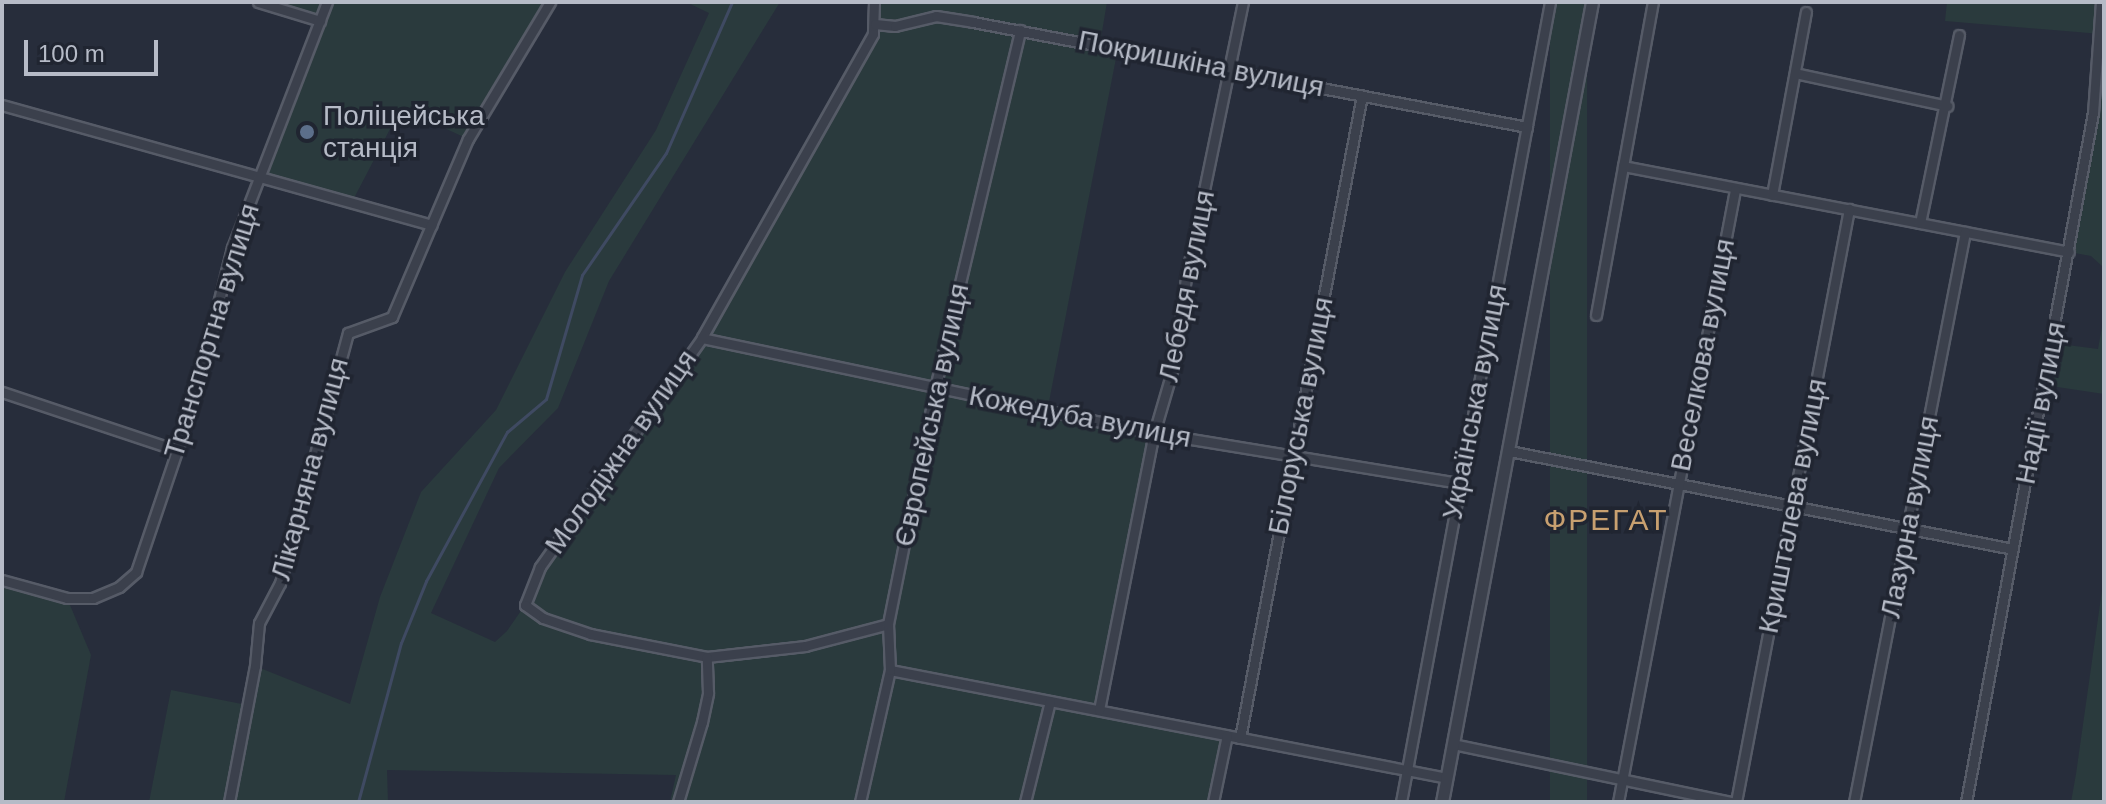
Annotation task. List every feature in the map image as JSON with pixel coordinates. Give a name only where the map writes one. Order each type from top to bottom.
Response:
[{"type":"street","points":[[258,2],[320,21]]},
{"type":"street","name":"Транспортна вулиця","points":[[2,580],[67,598],[93,598],[119,587],[136,572],[192,407],[232,248],[327,2]]},
{"type":"street","name":"Лікарняна вулиця","points":[[229,802],[255,666],[259,623],[280,583],[348,333],[392,317],[468,139],[550,2]]},
{"type":"street","points":[[874,2],[875,24]]},
{"type":"street","name":"Лебедя вулиця","points":[[1099,710],[1154,433],[1175,361],[1186,277],[1243,2]]},
{"type":"street","name":"Українська вулиця","points":[[1401,802],[1550,2]]},
{"type":"street","points":[[1442,802],[1592,2]]},
{"type":"street","points":[[1596,315],[1653,2]]},
{"type":"street","name":"Надії вулиця","points":[[1966,802],[2093,113],[2101,2]]},
{"type":"street","points":[[1772,195],[1806,12]]},
{"type":"street","name":"Покришкіна вулиця","points":[[875,24],[895,26],[936,16],[1527,127]]},
{"type":"street","name":"Молодіжна вулиця","points":[[707,657],[590,634],[543,618],[525,605],[540,567],[702,338],[875,24]]},
{"type":"street","name":"Європейська вулиця","points":[[860,802],[890,670],[888,624],[935,388],[1020,30]]},
{"type":"street","points":[[1920,223],[1947,106],[1959,35]]},
{"type":"street","points":[[1795,73],[1947,106]]},
{"type":"street","name":"Білоруська вулиця","points":[[1240,738],[1362,95]]},
{"type":"street","points":[[2,105],[432,225]]},
{"type":"street","points":[[1623,166],[2069,252]]},
{"type":"street","name":"Веселкова вулиця","points":[[1618,802],[1735,190]]},
{"type":"street","name":"Кришталева вулиця","points":[[1733,802],[1849,209]]},
{"type":"street","name":"Лазурна вулиця","points":[[1854,802],[1965,232]]},
{"type":"street","name":"Кожедуба вулиця","points":[[702,338],[1154,433],[1460,483]]},
{"type":"street","points":[[2,392],[176,450]]},
{"type":"street","points":[[1509,451],[2013,549]]},
{"type":"street","points":[[678,802],[708,693],[707,657],[805,646],[888,624]]},
{"type":"street","points":[[890,670],[1447,778]]},
{"type":"street","points":[[1025,802],[1050,701]]},
{"type":"street","points":[[1213,802],[1227,735]]},
{"type":"street","points":[[1453,744],[1733,802]]},
{"type":"shaded area","points":[[258,2],[550,2],[468,139],[401,108],[352,202],[262,176],[319,22]]},
{"type":"shaded area","points":[[686,2],[780,2],[609,281],[558,408],[499,468],[431,613],[495,642],[507,631],[525,605],[540,567],[702,337],[872,34],[874,2],[1107,2],[1100,44],[1118,48],[1047,412],[1154,433],[1100,710],[1227,735],[1213,802],[670,802],[676,775],[387,770],[388,802],[149,802],[171,690],[247,705],[255,666],[350,704],[380,597],[421,492],[496,410],[565,272],[656,130],[709,13]]},
{"type":"shaded area","points":[[1550,2],[1587,2],[1587,802],[1550,802]]},
{"type":"shaded area","points":[[1947,2],[2104,2],[2104,268],[2091,256],[2069,252],[2101,34],[1945,21]]},
{"type":"shaded area","points":[[2104,316],[2104,394],[2044,385],[2052,343],[2098,349]]},
{"type":"shaded area","points":[[2104,576],[2104,802],[2071,802],[2076,774]]},
{"type":"shaded area","points":[[2,580],[67,598],[91,655],[64,802],[2,802]]},
{"type":"waterway","points":[[358,802],[401,643],[426,581],[507,432],[546,399],[582,275],[666,153],[732,2]]},
{"type":"place","name":"Поліцейська станція","points":[[307,132]]},
{"type":"district","name":"ФРЕГАТ","points":[[1606,520]]}]
